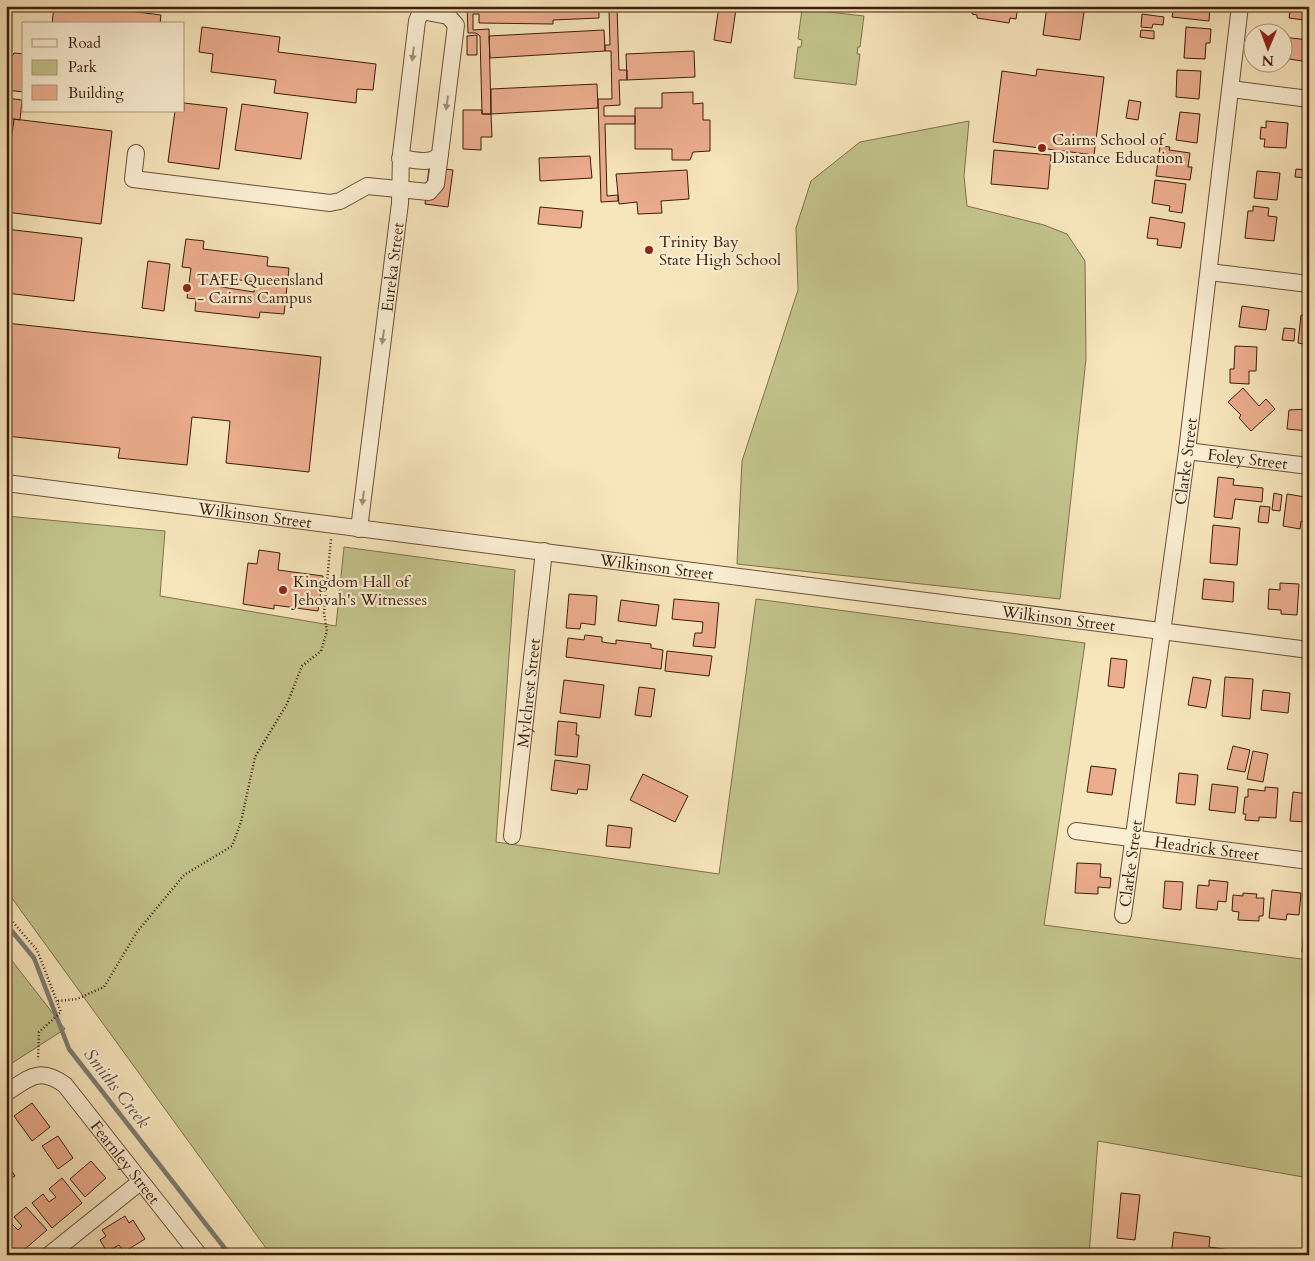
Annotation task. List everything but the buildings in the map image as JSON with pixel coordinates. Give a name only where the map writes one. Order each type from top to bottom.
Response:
[{"type":"street","name":"Clarke Street","points":[[1123,915],[1187,451],[1240,6]]},
{"type":"street","points":[[136,152],[133,179],[328,203],[340,201],[368,186],[424,193],[434,189],[456,25],[448,16],[422,9]]},
{"type":"street","name":"Eureka Street","points":[[359,529],[401,190],[400,158],[417,21],[422,9]]},
{"type":"street","points":[[1231,89],[1309,99]]},
{"type":"street","points":[[400,158],[428,162],[434,161],[440,154]]},
{"type":"street","points":[[1209,272],[1309,284]]},
{"type":"street","name":"Foley Street","points":[[1187,451],[1309,466]]},
{"type":"street","name":"Wilkinson Street","points":[[6,484],[544,551],[1309,650]]},
{"type":"street","name":"Mylchrest Street","points":[[512,836],[544,551]]},
{"type":"street","name":"Headrick Street","points":[[1076,831],[1309,862]]},
{"type":"street","points":[[6,1093],[43,1075]]},
{"type":"street","name":"Fearnley Street","points":[[43,1075],[65,1085],[199,1255]]},
{"type":"street","points":[[48,1255],[140,1182]]},
{"type":"path","points":[[58,1001],[77,998],[104,987],[137,932],[184,875],[232,846],[241,822],[255,757],[287,704],[302,666],[321,651],[328,632],[324,613],[333,526]]},
{"type":"path","points":[[6,914],[38,950],[61,1012],[39,1032],[43,1075]]},
{"type":"green space","points":[[802,9],[864,16],[860,47],[858,47],[857,54],[860,54],[856,85],[794,78],[798,47],[801,47],[802,40],[798,39]]},
{"type":"green space","points":[[969,121],[964,176],[967,206],[1044,225],[1067,234],[1085,261],[1086,359],[1060,599],[737,564],[742,461],[798,290],[796,228],[811,181],[860,142]]},
{"type":"green space","points":[[6,516],[165,531],[160,596],[336,626],[344,547],[515,570],[496,842],[719,874],[756,599],[1085,643],[1044,925],[1309,960],[1309,1178],[1098,1141],[1089,1255],[271,1255],[6,890]]},
{"type":"green space","points":[[6,953],[65,1029],[6,1067]]},
{"type":"waterway","name":"Smiths Creek","points":[[6,924],[34,958],[69,1049],[230,1255]]},
{"type":"place","name":"Cairns School of Distance Education","points":[[1042,148]]},
{"type":"place","name":"Trinity Bay State High School","points":[[649,250]]},
{"type":"place","name":"TAFE Queensland - Cairns Campus","points":[[187,288]]},
{"type":"place","name":"Kingdom Hall of Jehovah's Witnesses","points":[[283,590]]}]
